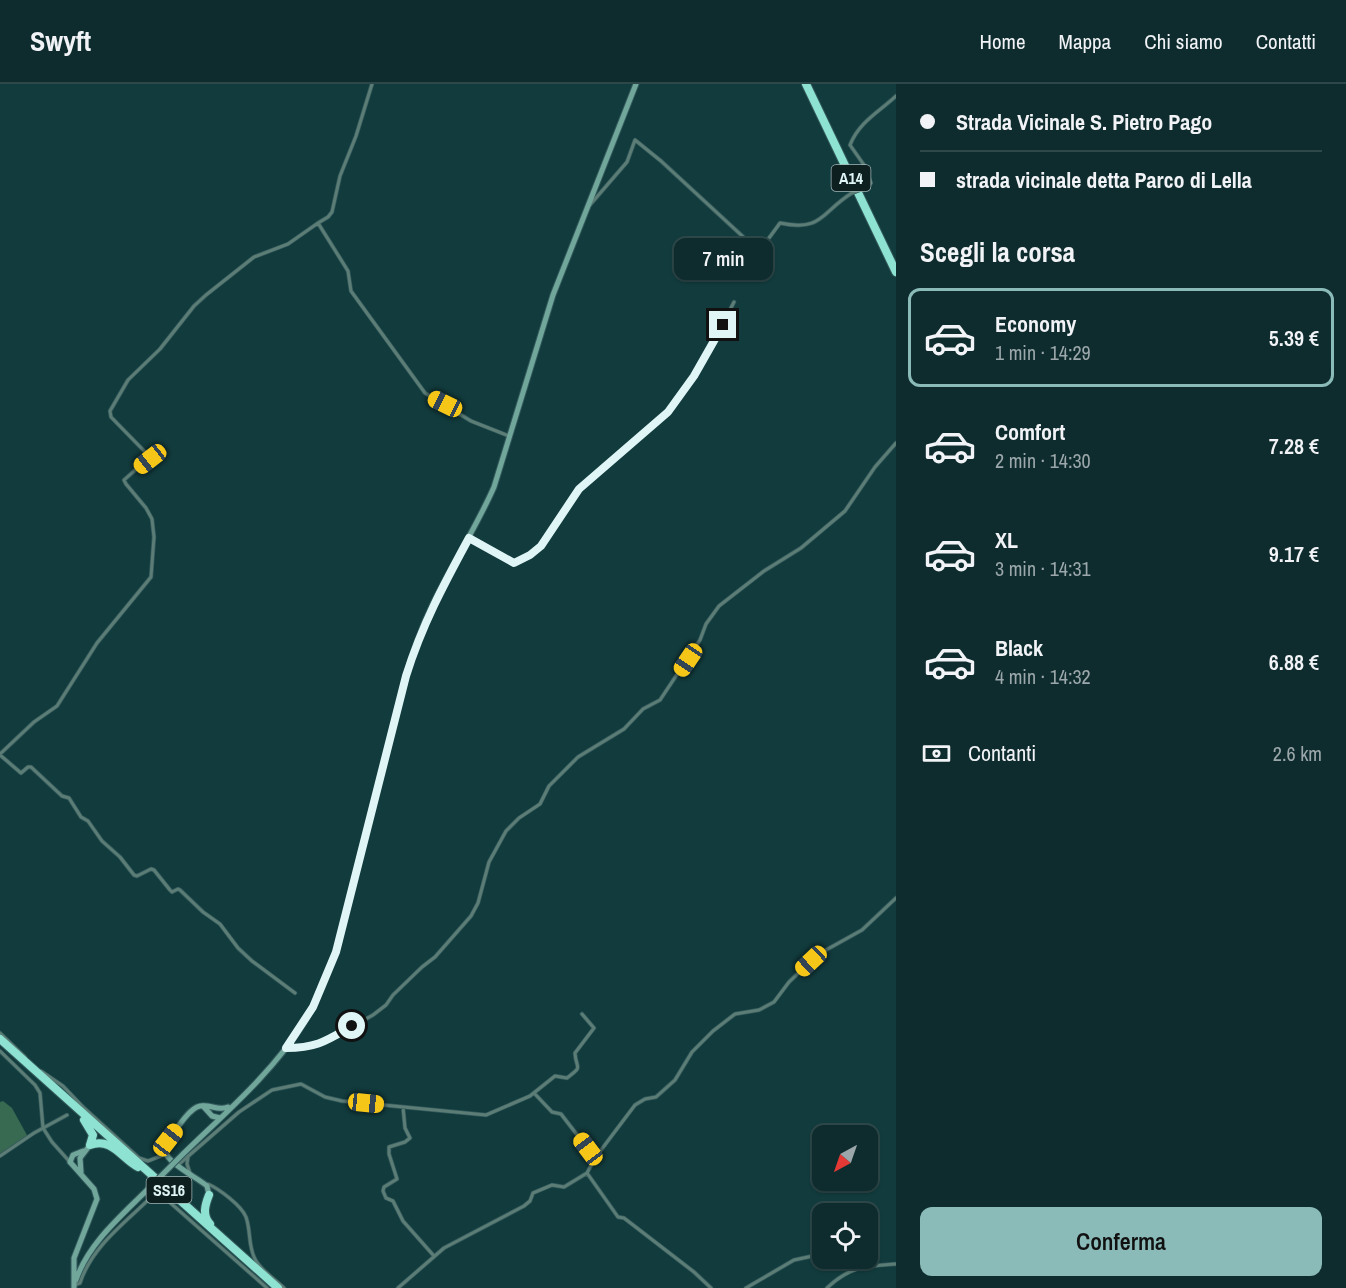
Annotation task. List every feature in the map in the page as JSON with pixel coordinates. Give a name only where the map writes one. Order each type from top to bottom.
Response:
[{"type":"highway","name":"A14","points":[[808,84],[896,263]]},
{"type":"highway","name":"A14","points":[[808,84],[896,272]]},
{"type":"highway","name":"SS16","points":[[0,1041],[278,1288]]},
{"type":"highway","name":"SS16","points":[[57,1092],[273,1288]]},
{"type":"highway","points":[[80,1115],[92,1131],[87,1148]]},
{"type":"highway","points":[[87,1148],[98,1142],[107,1143],[139,1168]]},
{"type":"highway","points":[[164,1186],[193,1207],[199,1206],[208,1197]]},
{"type":"highway","points":[[208,1197],[204,1210],[206,1218],[229,1244]]},
{"type":"main road","points":[[74,1286],[86,1258],[114,1222],[186,1157],[210,1127],[286,1048],[313,1007],[336,952],[417,640],[432,606],[494,487],[553,295],[636,84]]},
{"type":"main road","points":[[208,1197],[207,1186],[178,1165],[165,1151],[168,1140],[190,1112],[197,1107],[209,1105],[216,1109],[234,1104]]},
{"type":"main road","points":[[203,1106],[212,1116],[220,1118]]},
{"type":"main road","points":[[216,1109],[220,1118]]},
{"type":"main road","points":[[210,1127],[212,1116]]},
{"type":"main road","points":[[70,1162],[72,1155],[87,1148]]},
{"type":"main road","points":[[70,1162],[80,1158],[87,1148]]},
{"type":"main road","points":[[80,1158],[83,1176]]},
{"type":"main road","points":[[70,1162],[94,1190],[97,1199],[76,1258],[74,1286]]},
{"type":"main road","points":[[76,1258],[86,1258]]},
{"type":"main road","points":[[76,1258],[81,1267]]},
{"type":"street","points":[[295,993],[257,966],[238,948],[220,924],[180,890],[172,892],[154,870],[134,875],[120,857],[102,841],[88,821],[81,817],[69,798],[62,796],[31,767],[21,773],[0,754],[36,720],[57,706],[97,643],[151,577],[154,537],[152,519],[124,480],[150,457],[110,415],[128,380],[160,349],[194,306],[219,284],[254,257],[288,244],[328,217],[332,212],[340,176],[356,136],[372,84]]},
{"type":"street","points":[[589,206],[627,162],[635,140],[752,245],[761,249],[780,223],[806,226],[820,221],[840,201],[871,183],[850,145],[855,132],[896,96]]},
{"type":"street","points":[[318,223],[348,272],[351,291],[425,393],[471,421],[511,436]]},
{"type":"street","points":[[469,538],[514,563],[538,549],[579,489],[668,412],[703,362],[734,302]]},
{"type":"street","points":[[286,1048],[308,1048],[321,1044],[373,1016],[435,957],[471,916],[478,903],[489,862],[506,831],[519,818],[540,804],[549,786],[578,757],[624,729],[643,709],[660,700],[700,640],[703,630],[717,608],[764,571],[801,548],[843,513],[875,467],[896,442]]},
{"type":"street","points":[[398,1288],[453,1242],[524,1206],[530,1201],[533,1193],[552,1185],[564,1187],[587,1173],[595,1158],[635,1105],[645,1099],[656,1097],[675,1080],[692,1052],[713,1031],[735,1014],[759,1010],[774,1002],[811,961],[862,930],[896,898]]},
{"type":"street","points":[[178,1165],[247,1106],[272,1090],[301,1084],[331,1099],[486,1115],[534,1093],[555,1076],[567,1078],[579,1068],[575,1053],[594,1028],[582,1014]]},
{"type":"street","points":[[0,1033],[37,1068],[63,1086],[139,1158],[148,1161],[165,1151]]},
{"type":"street","points":[[0,1051],[35,1085],[41,1101],[43,1128],[70,1162]]},
{"type":"street","points":[[534,1093],[552,1112],[561,1114],[595,1158]]},
{"type":"street","points":[[403,1107],[405,1128],[410,1138],[389,1147],[397,1179],[384,1187],[383,1191],[387,1198],[393,1200],[403,1221],[434,1256]]},
{"type":"street","points":[[0,1156],[67,1115]]},
{"type":"street","points":[[57,1148],[72,1155]]},
{"type":"street","points":[[186,1157],[192,1175]]},
{"type":"street","points":[[587,1173],[618,1217],[624,1218],[694,1272],[711,1288]]},
{"type":"street","points":[[203,1182],[220,1191],[245,1215],[252,1252],[257,1263],[284,1288]]},
{"type":"street","points":[[74,1286],[80,1282],[90,1261],[116,1229],[157,1191],[267,1288]]},
{"type":"street","points":[[208,1197],[213,1191],[220,1191]]},
{"type":"street","points":[[746,1288],[794,1260],[812,1256]]},
{"type":"street","points":[[878,1264],[896,1264]]},
{"type":"street","points":[[827,1288],[838,1277],[855,1269]]},
{"type":"green space","points":[[3,1101],[12,1108],[28,1137],[0,1154],[0,1102]]},
{"type":"route","points":[[352,1026],[321,1044],[308,1048],[286,1048],[313,1007],[336,952],[406,676],[417,640],[432,606],[469,538],[514,563],[541,546],[579,489],[668,412],[703,362],[723,325]]}]
